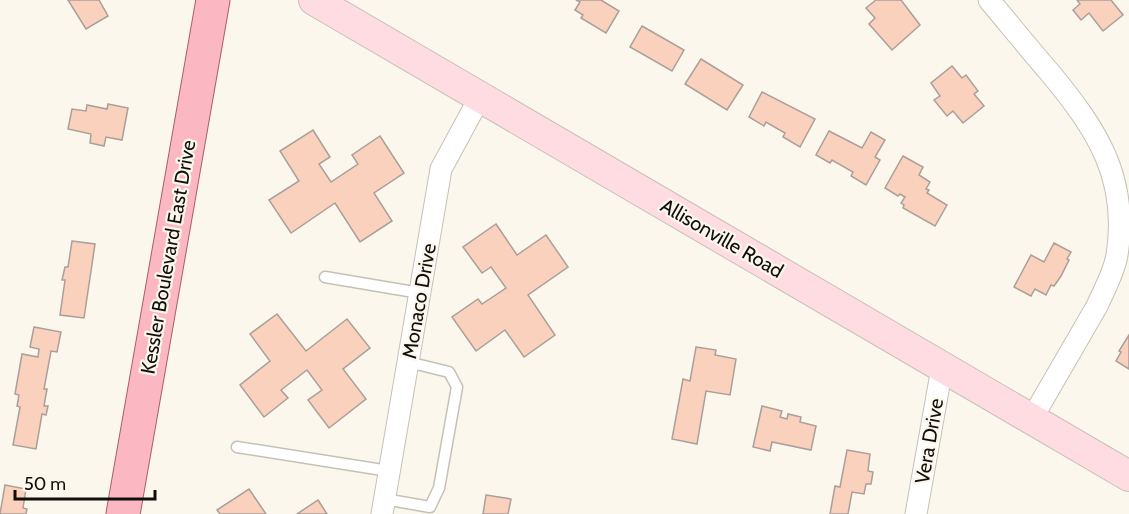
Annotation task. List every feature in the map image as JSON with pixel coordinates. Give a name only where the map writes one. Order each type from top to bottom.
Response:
[{"type":"main road","name":"Kessler Boulevard East Drive","points":[[123,514],[213,0]]},
{"type":"main road","name":"Allisonville Road","points":[[314,0],[1129,476]]},
{"type":"street","points":[[990,0],[1092,126],[1111,164],[1119,198],[1118,250],[1105,291],[1031,420]]},
{"type":"street","name":"Monaco Drive","points":[[383,506],[441,169],[480,97]]},
{"type":"street","name":"Vera Drive","points":[[916,514],[942,368]]},
{"type":"lane","points":[[325,277],[420,293]]},
{"type":"lane","points":[[383,506],[430,507],[439,488],[457,387],[449,372],[408,362]]},
{"type":"lane","points":[[237,447],[389,471]]},
{"type":"building","points":[[68,0],[99,0],[108,16],[86,29]]},
{"type":"building","points":[[576,0],[601,0],[619,11],[606,33],[581,18],[583,15],[575,10],[580,2]]},
{"type":"building","points":[[876,0],[901,0],[920,25],[892,50],[869,24],[875,18],[866,8]]},
{"type":"building","points":[[1077,0],[1111,0],[1123,15],[1103,31],[1089,13],[1081,20],[1073,10],[1080,4]]},
{"type":"building","points":[[642,26],[684,50],[672,71],[630,47]]},
{"type":"building","points":[[701,59],[743,85],[727,110],[685,84]]},
{"type":"building","points":[[952,66],[962,78],[966,75],[978,91],[974,94],[984,106],[963,123],[953,111],[947,116],[934,100],[940,96],[931,83]]},
{"type":"building","points":[[762,92],[815,119],[800,147],[783,137],[785,133],[766,122],[764,126],[749,117]]},
{"type":"building","points":[[108,104],[128,108],[122,140],[106,137],[104,146],[90,143],[91,134],[68,129],[72,109],[86,111],[87,105],[107,109]]},
{"type":"building","points":[[313,130],[330,157],[319,164],[331,182],[358,164],[352,155],[380,136],[404,173],[374,193],[392,221],[360,242],[335,203],[291,233],[269,200],[299,181],[280,151]]},
{"type":"building","points":[[829,131],[862,148],[871,132],[885,140],[875,157],[880,160],[866,185],[851,176],[853,172],[832,160],[830,163],[816,155]]},
{"type":"building","points":[[903,156],[923,167],[919,175],[930,182],[926,189],[929,190],[927,193],[947,205],[935,226],[903,208],[904,205],[901,203],[905,197],[900,194],[898,196],[885,188]]},
{"type":"building","points":[[496,224],[517,255],[546,235],[568,267],[528,295],[555,335],[524,357],[505,330],[476,351],[452,317],[478,299],[482,304],[506,288],[491,267],[482,273],[463,247]]},
{"type":"building","points":[[72,241],[95,244],[84,318],[60,315],[65,280],[62,280],[65,267],[68,267]]},
{"type":"building","points":[[1054,243],[1071,252],[1061,276],[1054,286],[1051,285],[1046,295],[1035,289],[1031,296],[1014,287],[1031,255],[1044,262]]},
{"type":"building","points":[[277,314],[306,351],[347,319],[370,348],[343,369],[366,399],[329,428],[308,400],[322,390],[307,370],[281,390],[288,398],[264,417],[240,385],[270,361],[250,334]]},
{"type":"building","points":[[34,327],[61,332],[57,352],[51,351],[44,389],[47,389],[44,406],[48,406],[46,415],[42,414],[36,449],[13,445],[20,407],[17,406],[19,395],[15,394],[22,354],[38,357],[39,349],[30,347]]},
{"type":"building","points":[[1129,335],[1129,369],[1116,361]]},
{"type":"building","points":[[696,347],[716,350],[715,355],[736,359],[730,395],[706,391],[697,444],[672,439],[683,379],[690,381]]},
{"type":"building","points":[[762,406],[782,411],[780,417],[787,419],[788,414],[801,417],[800,422],[816,426],[811,450],[772,442],[770,451],[753,447]]},
{"type":"building","points":[[847,450],[870,454],[868,471],[873,472],[871,484],[866,484],[864,494],[852,492],[848,514],[830,514],[835,486],[840,487]]},
{"type":"building","points":[[5,485],[26,489],[23,508],[27,509],[26,514],[0,514]]},
{"type":"building","points":[[249,489],[266,514],[220,514],[217,510]]},
{"type":"building","points":[[486,495],[511,499],[508,514],[483,514]]},
{"type":"building","points":[[318,500],[327,514],[297,514]]}]
